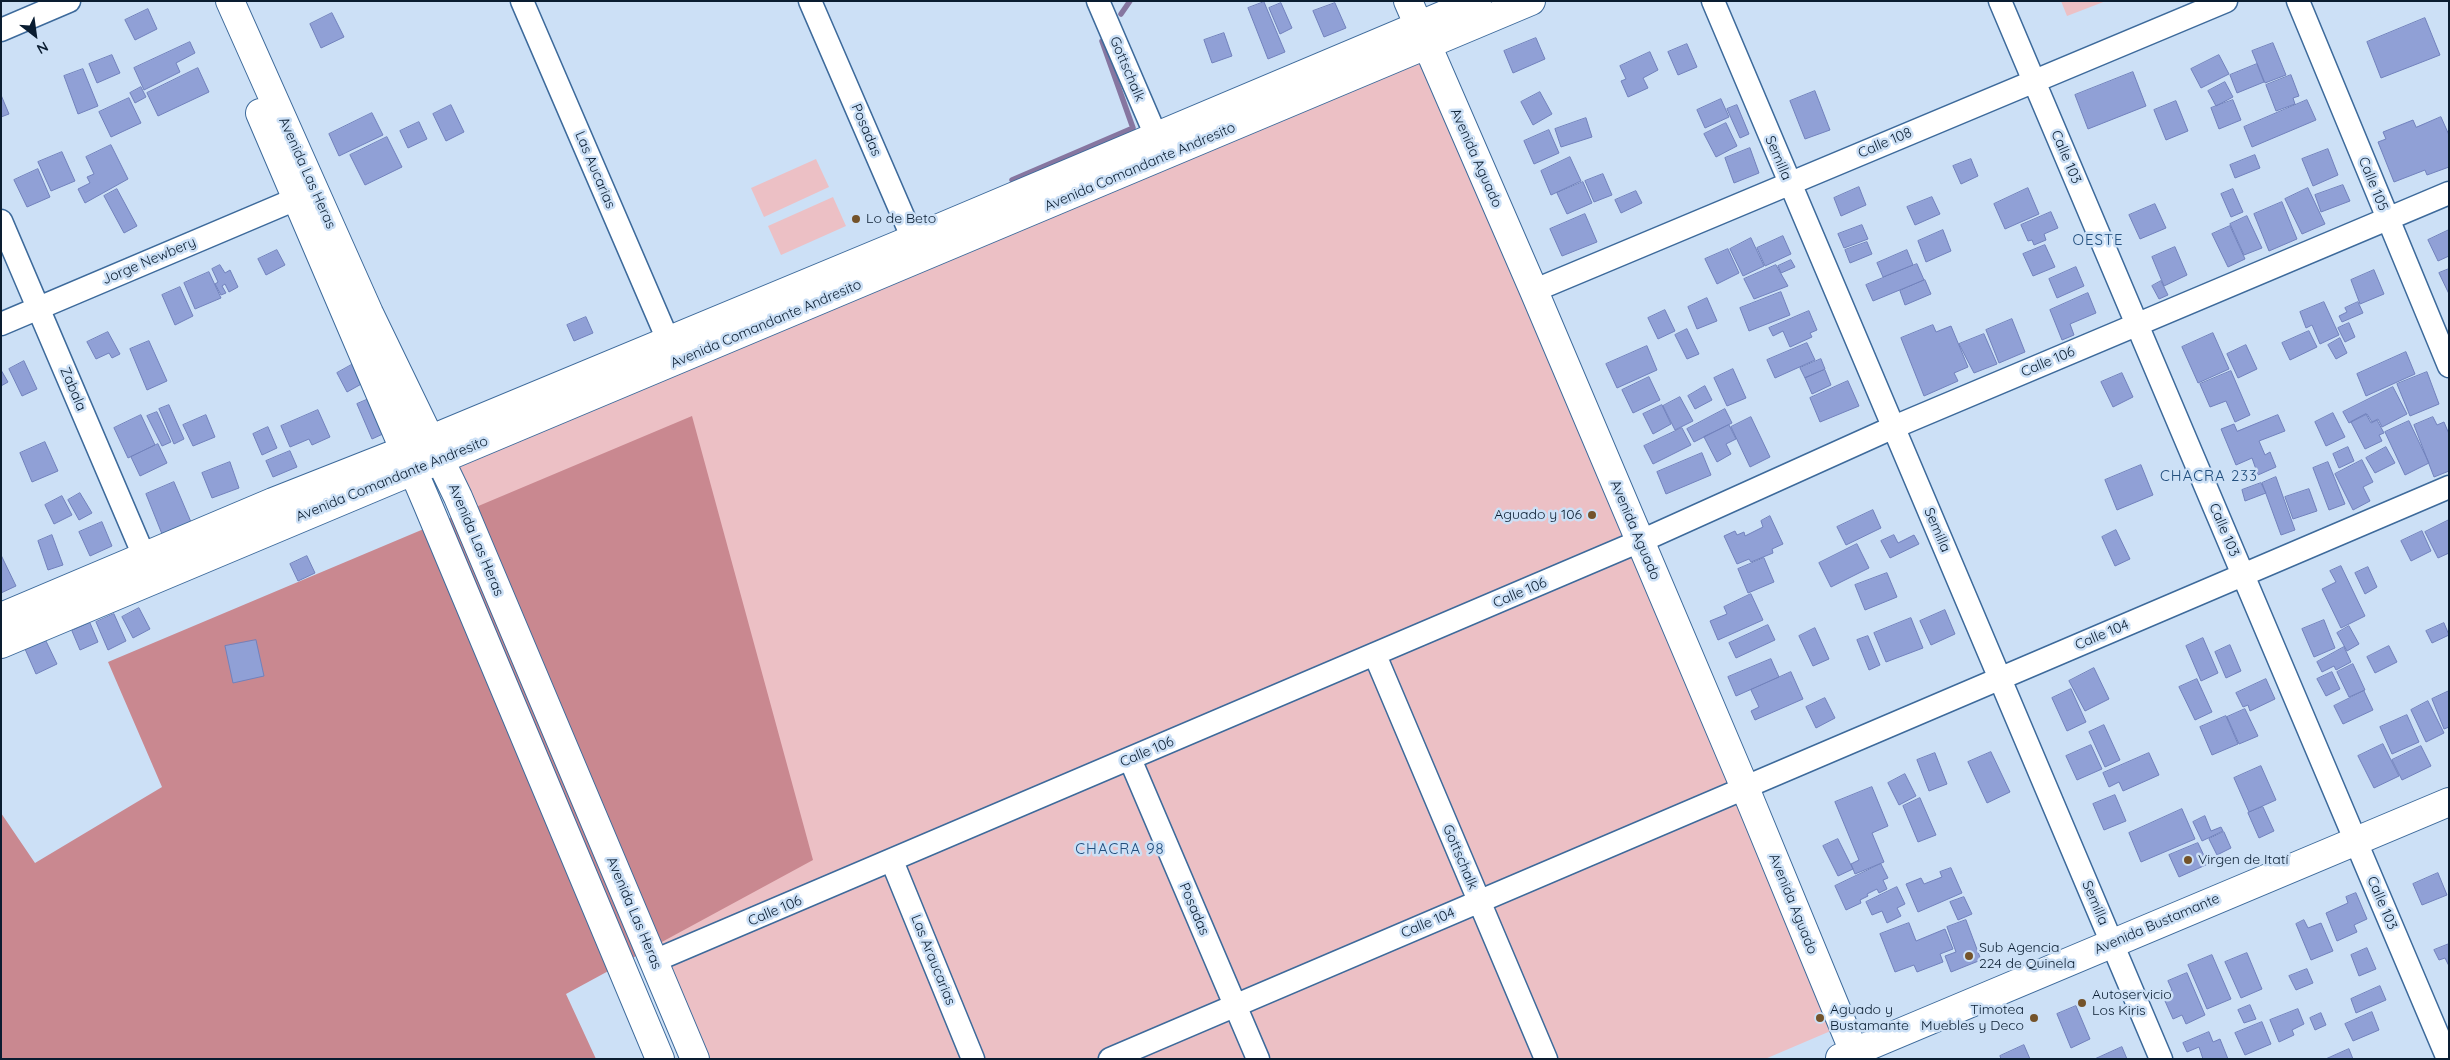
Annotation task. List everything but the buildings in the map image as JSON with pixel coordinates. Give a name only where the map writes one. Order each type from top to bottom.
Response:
[{"type":"main road","name":"Avenida Las Heras","points":[[213,1],[409,460],[660,1059]]},
{"type":"main road","name":"Avenida Las Heras","points":[[230,1],[369,313],[458,497],[695,1059]]},
{"type":"main road","name":"Avenida Aguado","points":[[1408,1],[1429,26],[1545,286],[1646,539],[1750,786],[1857,1055]]},
{"type":"main road","name":"Avenida Comandante Andresito","points":[[1,617],[144,556],[435,450],[917,249],[1429,26],[1477,1]]},
{"type":"main road","name":"Avenida Comandante Andresito","points":[[435,450],[668,340],[917,249],[1156,136],[1429,26],[1531,1]]},
{"type":"main road","name":"Avenida Aguado","points":[[1429,26],[1534,291],[1646,539]]},
{"type":"main road","name":"Avenida Comandante Andresito","points":[[1,644],[409,460]]},
{"type":"main road","name":"Avenida Bustamante","points":[[1857,1055],[2112,943],[2449,802]]},
{"type":"street","points":[[1,30],[69,1]]},
{"type":"street","name":"Las Aucarias","points":[[522,1],[668,340]]},
{"type":"street","name":"Posadas","points":[[810,1],[917,249]]},
{"type":"street","name":"Gottschalk","points":[[1098,1],[1156,136]]},
{"type":"street","name":"Semilla","points":[[1713,1],[2161,1059]]},
{"type":"street","name":"Calle 103","points":[[2000,1],[2448,1059]]},
{"type":"street","name":"Calle 108","points":[[1545,286],[2033,80],[2226,1]]},
{"type":"street","name":"Calle 105","points":[[2298,1],[2449,366]]},
{"type":"street","name":"Calle 106","points":[[654,962],[1646,539],[1894,427],[2449,193]]},
{"type":"street","name":"Jorge Newbery","points":[[1,324],[296,199]]},
{"type":"street","name":"Zabala","points":[[1,221],[144,556]]},
{"type":"street","name":"Calle 104","points":[[1110,1059],[2449,487]]},
{"type":"street","name":"Gottschalk","points":[[1375,655],[1546,1059]]},
{"type":"street","name":"Posadas","points":[[1130,759],[1258,1059]]},
{"type":"street","name":"Las Araucarias","points":[[892,861],[974,1059]]},
{"type":"shaded area","points":[[2061,1],[2106,1],[2067,16]]},
{"type":"shaded area","points":[[1429,54],[1840,1027],[1765,1059],[694,1059],[443,466]]},
{"type":"shaded area","points":[[816,159],[829,187],[764,217],[751,188]]},
{"type":"shaded area","points":[[833,197],[846,226],[781,255],[768,226]]},
{"type":"shaded area","points":[[692,416],[813,860],[566,994],[596,1059],[1,1059],[1,813],[35,863],[162,787],[108,662]]},
{"type":"waterway","points":[[1121,14],[1130,1]]},
{"type":"waterway","points":[[1012,180],[1133,128],[1102,41]]},
{"type":"place","name":"Lo de Beto","points":[[856,219]]},
{"type":"place","name":"Aguado y 106","points":[[1592,515]]},
{"type":"place","name":"Virgen de Itatí","points":[[2188,860]]},
{"type":"place","name":"Sub Agencia 224 de Quinela","points":[[1969,956]]},
{"type":"place","name":"Autoservicio Los Kiris","points":[[2082,1003]]},
{"type":"place","name":"Aguado y Bustamante","points":[[1820,1018]]},
{"type":"place","name":"Timotea Muebles y Deco","points":[[2034,1018]]},
{"type":"district","name":"OESTE","points":[[2098,240]]},
{"type":"district","name":"CHACRA 233","points":[[2209,476]]},
{"type":"district","name":"CHACRA 98","points":[[1120,849]]}]
